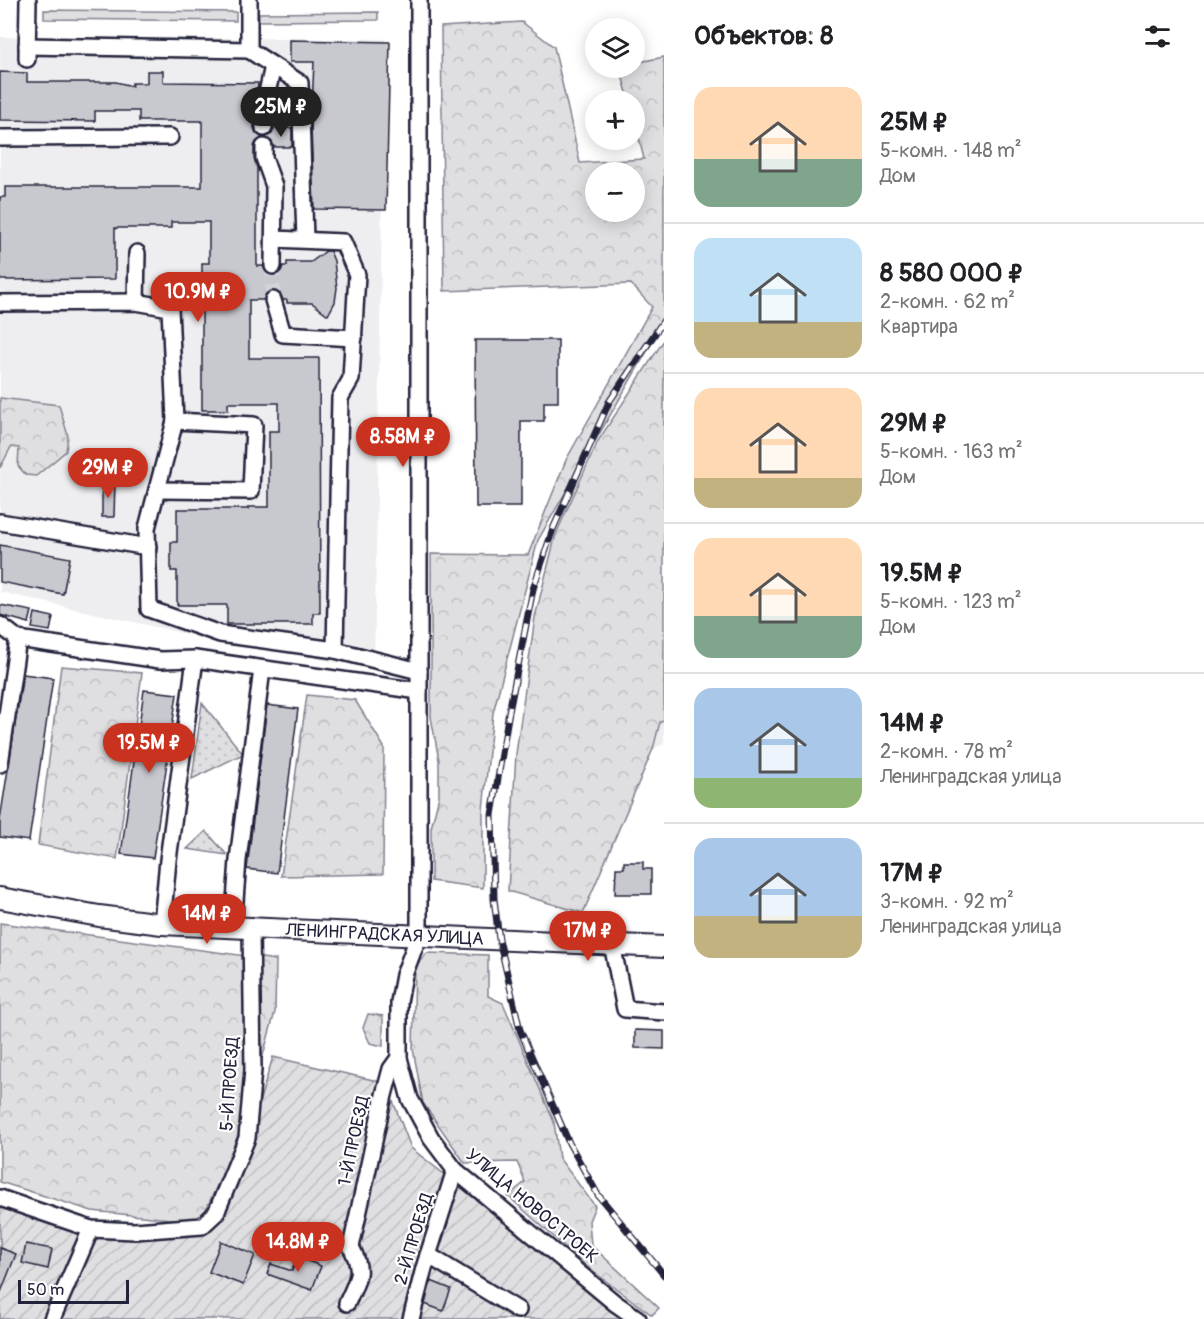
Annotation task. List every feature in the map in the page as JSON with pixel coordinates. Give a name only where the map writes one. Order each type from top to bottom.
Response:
[{"type":"main road","name":"ЛЕНИНГРАДСКАЯ УЛИЦА","points":[[0,898],[99,916],[162,924],[664,947]]},
{"type":"street","points":[[28,0],[27,53],[249,50],[300,82],[305,239]]},
{"type":"street","points":[[249,0],[249,50]]},
{"type":"street","points":[[419,0],[419,935]]},
{"type":"street","points":[[264,128],[273,66]]},
{"type":"street","points":[[0,138],[170,137]]},
{"type":"street","points":[[264,147],[264,158],[274,186],[273,266]]},
{"type":"street","points":[[274,239],[343,242],[357,275],[351,379],[340,398],[335,650]]},
{"type":"street","points":[[136,302],[137,253]]},
{"type":"street","points":[[273,300],[283,334],[354,338]]},
{"type":"street","points":[[0,303],[136,302],[170,308],[175,421],[147,528],[149,609],[220,634],[335,650],[419,671]]},
{"type":"street","points":[[157,490],[251,491],[254,424],[175,421]]},
{"type":"street","points":[[0,522],[148,547]]},
{"type":"street","points":[[0,625],[18,639],[160,660],[195,659],[419,691]]},
{"type":"street","points":[[0,764],[5,685],[18,639]]},
{"type":"street","points":[[162,924],[168,860],[195,659]]},
{"type":"street","name":"5-Й ПРОЕЗД","points":[[0,1198],[91,1228],[135,1230],[202,1226],[216,1213],[247,1138],[254,1070],[242,928],[239,849],[262,669]]},
{"type":"street","name":"УЛИЦА НОВОСТРОЕК","points":[[419,935],[404,975],[399,1002],[399,1058],[410,1099],[431,1138],[455,1170],[621,1313],[638,1319]]},
{"type":"street","points":[[612,944],[625,1009],[664,1012]]},
{"type":"street","name":"1-Й ПРОЕЗД","points":[[347,1303],[359,1276],[358,1260],[351,1247],[384,1095],[391,1069],[399,1058]]},
{"type":"street","name":"2-Й ПРОЕЗД","points":[[411,1319],[428,1254],[455,1170]]},
{"type":"street","points":[[52,1319],[91,1228]]},
{"type":"street","points":[[428,1254],[518,1310]]},
{"type":"shaded area","points":[[0,37],[385,39],[374,669],[213,640],[0,592]]},
{"type":"shaded area","points":[[664,721],[664,744],[653,749],[660,722]]},
{"type":"green space","points":[[44,10],[236,12],[236,21],[44,19]]},
{"type":"green space","points":[[378,12],[378,20],[259,21],[259,13]]},
{"type":"green space","points":[[522,22],[554,47],[580,163],[585,163],[585,222],[645,222],[645,162],[596,162],[644,159],[642,150],[645,150],[645,90],[626,90],[623,78],[645,78],[645,61],[664,57],[664,322],[538,540],[493,713],[483,810],[483,888],[431,881],[431,828],[439,796],[439,760],[431,717],[431,554],[528,555],[566,460],[652,307],[631,284],[444,291],[441,27]]},
{"type":"green space","points":[[664,340],[664,721],[660,722],[653,749],[583,913],[508,891],[516,754],[535,617],[556,534],[598,441]]},
{"type":"green space","points":[[0,398],[59,405],[68,436],[66,451],[36,476],[26,475],[18,466],[19,448],[11,447],[0,468]]},
{"type":"green space","points":[[61,666],[142,673],[117,859],[38,845]]},
{"type":"green space","points":[[307,695],[355,700],[384,747],[383,874],[281,876]]},
{"type":"green space","points":[[202,703],[243,754],[192,779]]},
{"type":"green space","points":[[206,831],[227,855],[187,849]]},
{"type":"green space","points":[[0,923],[276,960],[275,1012],[248,1110],[230,1158],[200,1222],[92,1211],[0,1182]]},
{"type":"green space","points":[[427,953],[488,955],[488,996],[503,1003],[554,1122],[559,1158],[595,1206],[589,1221],[591,1245],[659,1308],[652,1315],[591,1270],[508,1196],[525,1182],[517,1162],[465,1163],[423,1103],[413,1049],[415,967]]},
{"type":"green space","points":[[368,1014],[383,1016],[383,1046],[370,1043],[363,1028]]},
{"type":"green space","points":[[273,1057],[386,1083],[411,1148],[627,1319],[57,1319],[98,1222],[113,1227],[210,1219],[247,1142]]},
{"type":"green space","points":[[0,1189],[88,1219],[46,1319],[0,1319]]},
{"type":"building","points":[[290,40],[390,42],[386,210],[314,209],[311,128],[314,62],[290,62]]},
{"type":"building","points":[[147,71],[163,71],[163,82],[258,83],[254,128],[256,133],[263,138],[256,142],[254,147],[257,168],[257,266],[263,266],[268,274],[273,276],[281,271],[283,266],[287,266],[287,262],[311,262],[326,251],[330,251],[334,261],[337,288],[335,302],[328,315],[312,303],[287,303],[287,300],[283,300],[280,293],[275,290],[266,293],[264,300],[249,300],[249,358],[319,358],[320,613],[313,613],[313,624],[227,624],[227,605],[177,605],[177,571],[171,571],[171,542],[177,542],[177,509],[269,507],[269,431],[279,431],[279,403],[228,403],[228,410],[202,410],[202,263],[209,263],[209,222],[171,222],[171,228],[115,228],[115,279],[0,280],[0,197],[5,197],[5,187],[202,187],[202,121],[139,121],[139,111],[95,111],[95,121],[0,120],[0,72],[27,73],[27,82],[116,82],[132,86],[132,83],[147,83]]},
{"type":"building","points":[[274,128],[292,128],[292,147],[274,147],[272,142],[265,137],[272,134]]},
{"type":"building","points":[[475,340],[558,340],[558,402],[544,402],[544,421],[521,421],[521,507],[476,507]]},
{"type":"building","points":[[102,481],[115,481],[114,517],[102,517]]},
{"type":"building","points":[[0,545],[70,558],[63,594],[0,582]]},
{"type":"building","points":[[0,605],[32,611],[29,623],[0,615]]},
{"type":"building","points":[[35,613],[53,617],[50,631],[32,628]]},
{"type":"building","points":[[23,674],[53,678],[29,841],[0,837],[0,820]]},
{"type":"building","points":[[144,690],[177,694],[153,858],[121,854]]},
{"type":"building","points":[[267,705],[298,709],[277,873],[247,869]]},
{"type":"building","points":[[624,862],[643,862],[643,869],[651,869],[651,894],[615,894],[616,868],[624,868]]},
{"type":"building","points":[[635,1030],[664,1031],[664,1049],[635,1048]]},
{"type":"building","points":[[221,1241],[255,1255],[243,1285],[209,1272]]},
{"type":"building","points":[[26,1244],[52,1249],[48,1269],[22,1263]]},
{"type":"building","points":[[0,1248],[16,1254],[1,1292],[0,1292]]},
{"type":"building","points":[[297,1257],[321,1266],[312,1290],[267,1274],[271,1264],[292,1271]]},
{"type":"building","points":[[431,1281],[451,1289],[443,1311],[425,1304]]},
{"type":"tunnel","points":[[273,266],[273,300]]},
{"type":"railway","points":[[664,320],[609,402],[553,529],[533,589],[492,815],[494,899],[499,939],[520,1030],[569,1143],[598,1195],[664,1275]]}]
